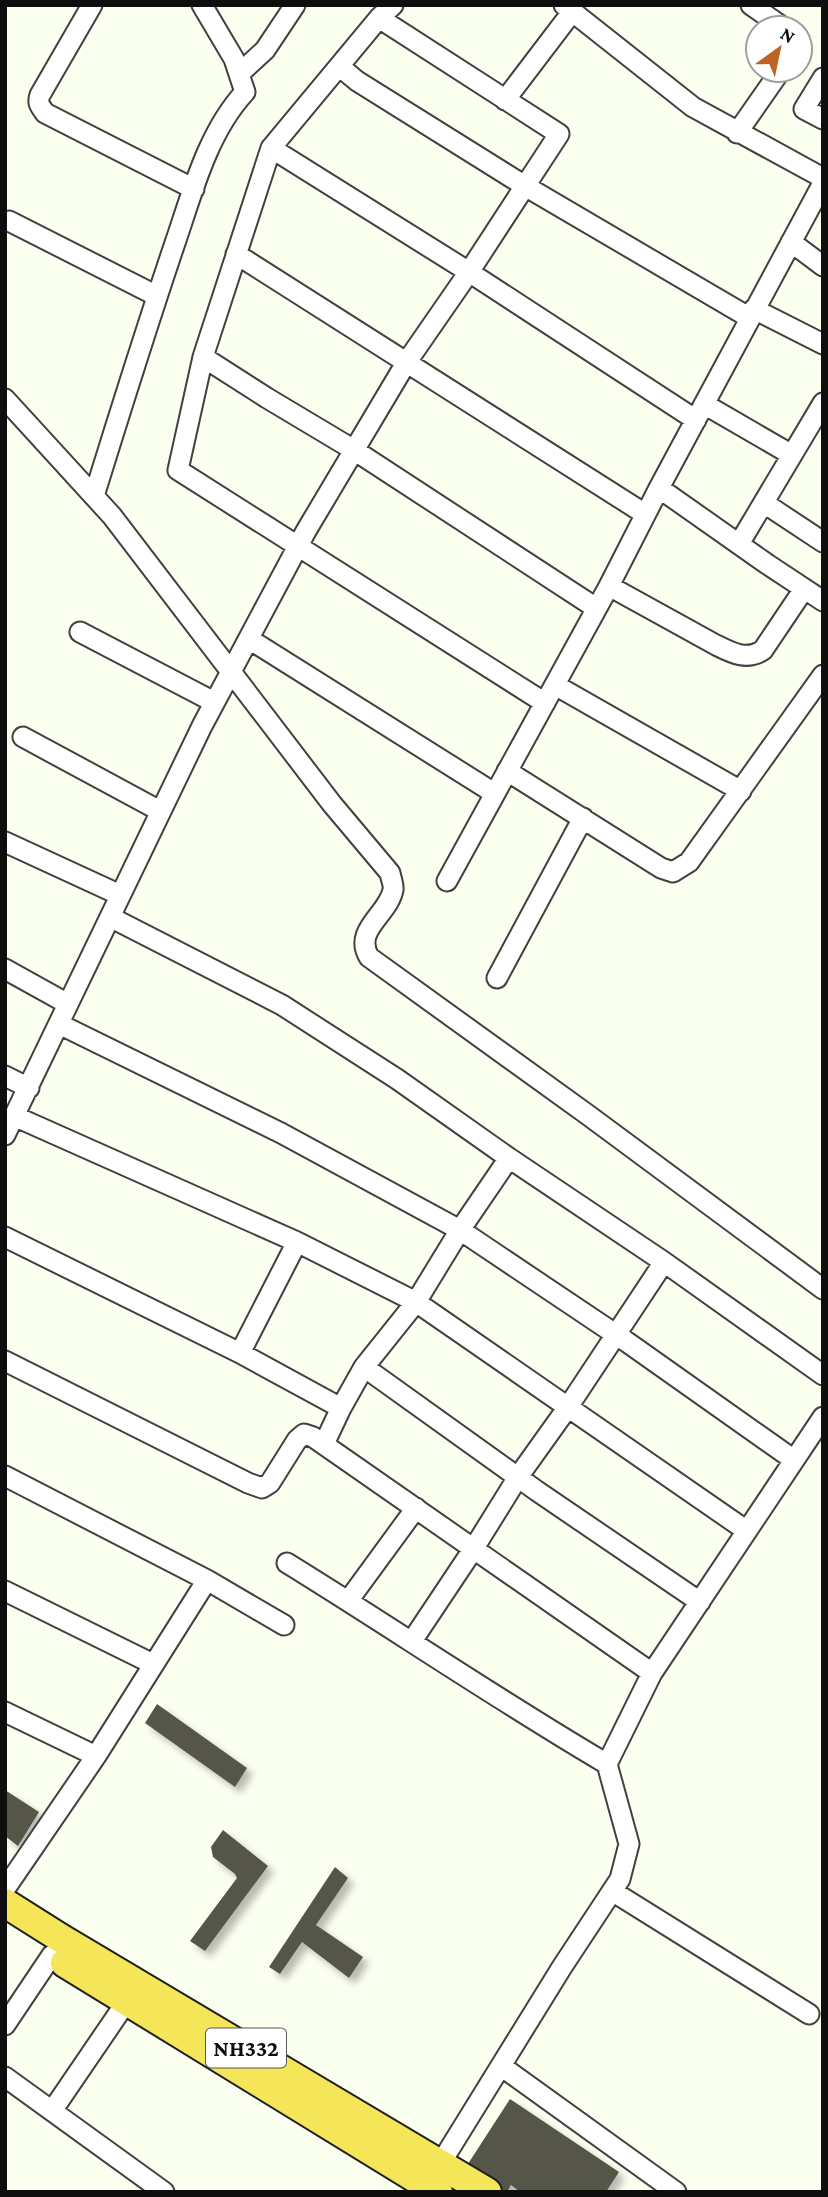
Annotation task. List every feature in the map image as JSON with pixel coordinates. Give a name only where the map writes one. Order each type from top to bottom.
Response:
[{"type":"highway","name":"NH332","points":[[5,1903],[433,2183]]},
{"type":"highway","name":"NH332","points":[[5,1925],[127,2001],[433,2183],[487,2192]]},
{"type":"street","points":[[92,5],[40,95],[40,106],[45,113],[194,189]]},
{"type":"street","points":[[94,496],[194,189],[222,124],[232,106],[245,92],[240,73],[202,5]]},
{"type":"street","points":[[240,73],[265,50],[295,5]]},
{"type":"street","points":[[447,881],[608,586],[823,180],[692,107],[568,8],[505,100]]},
{"type":"street","points":[[5,1135],[214,702],[298,546],[406,363],[559,134],[505,100],[386,12],[271,149],[203,357],[178,470],[298,546],[544,703]]},
{"type":"street","points":[[339,66],[357,81],[525,186],[752,313],[823,344]]},
{"type":"street","points":[[823,78],[804,109],[823,119]]},
{"type":"street","points":[[737,133],[770,84]]},
{"type":"street","points":[[271,149],[700,412],[792,455]]},
{"type":"street","points":[[9,221],[157,296]]},
{"type":"street","points":[[791,242],[823,266]]},
{"type":"street","points":[[236,254],[645,514]]},
{"type":"street","points":[[203,357],[354,450],[596,608]]},
{"type":"street","points":[[5,399],[112,516],[332,804],[390,873],[394,888],[387,904],[367,932],[364,942],[369,957],[823,1289]]},
{"type":"street","points":[[739,544],[822,408]]},
{"type":"street","points":[[659,488],[823,601]]},
{"type":"street","points":[[764,503],[823,542]]},
{"type":"street","points":[[608,586],[733,653],[754,656],[763,650],[804,589]]},
{"type":"street","points":[[79,632],[214,702]]},
{"type":"street","points":[[249,639],[494,793]]},
{"type":"street","points":[[507,771],[661,869],[673,872],[689,862],[823,675]]},
{"type":"street","points":[[555,684],[741,791]]},
{"type":"street","points":[[23,737],[160,811]]},
{"type":"street","points":[[497,978],[583,818]]},
{"type":"street","points":[[5,842],[120,895]]},
{"type":"street","points":[[110,917],[282,1004],[397,1079],[664,1262],[823,1375]]},
{"type":"street","points":[[5,969],[68,1004]]},
{"type":"street","points":[[59,1024],[281,1133],[460,1230],[794,1460]]},
{"type":"street","points":[[5,1076],[29,1088]]},
{"type":"street","points":[[14,1116],[297,1242],[416,1302],[747,1531]]},
{"type":"street","points":[[324,1444],[364,1367],[416,1302],[460,1230],[509,1158]]},
{"type":"street","points":[[5,1237],[240,1353],[341,1408]]},
{"type":"street","points":[[240,1353],[297,1242]]},
{"type":"street","points":[[412,1641],[518,1477],[664,1262]]},
{"type":"street","points":[[5,1361],[262,1488],[270,1483],[297,1440],[304,1434],[313,1437],[652,1673]]},
{"type":"street","points":[[364,1367],[700,1602]]},
{"type":"street","points":[[433,2183],[501,2066],[620,1879],[629,1844],[607,1764],[652,1673],[823,1417]]},
{"type":"street","points":[[5,1476],[207,1580],[284,1626]]},
{"type":"street","points":[[348,1601],[416,1507]]},
{"type":"street","points":[[286,1563],[412,1641],[536,1723],[607,1764]]},
{"type":"street","points":[[5,1889],[96,1756],[207,1580]]},
{"type":"street","points":[[5,1591],[153,1664]]},
{"type":"street","points":[[5,1712],[96,1756]]},
{"type":"street","points":[[612,1891],[808,2014]]},
{"type":"street","points":[[5,2025],[52,1955]]},
{"type":"street","points":[[51,2111],[127,2001]]},
{"type":"street","points":[[501,2066],[676,2192]]},
{"type":"street","points":[[5,2077],[164,2192]]},
{"type":"building","points":[[157,1704],[247,1768],[235,1787],[145,1723]]},
{"type":"building","points":[[5,1790],[39,1812],[18,1846],[5,1836]]},
{"type":"building","points":[[223,1830],[268,1866],[205,1951],[190,1941],[237,1878],[213,1857],[211,1847]]},
{"type":"building","points":[[335,1867],[348,1878],[316,1925],[363,1957],[349,1978],[302,1942],[280,1974],[269,1967]]},
{"type":"building","points":[[510,2099],[619,2172],[606,2192],[520,2192],[511,2185],[507,2192],[497,2192],[464,2170]]}]
